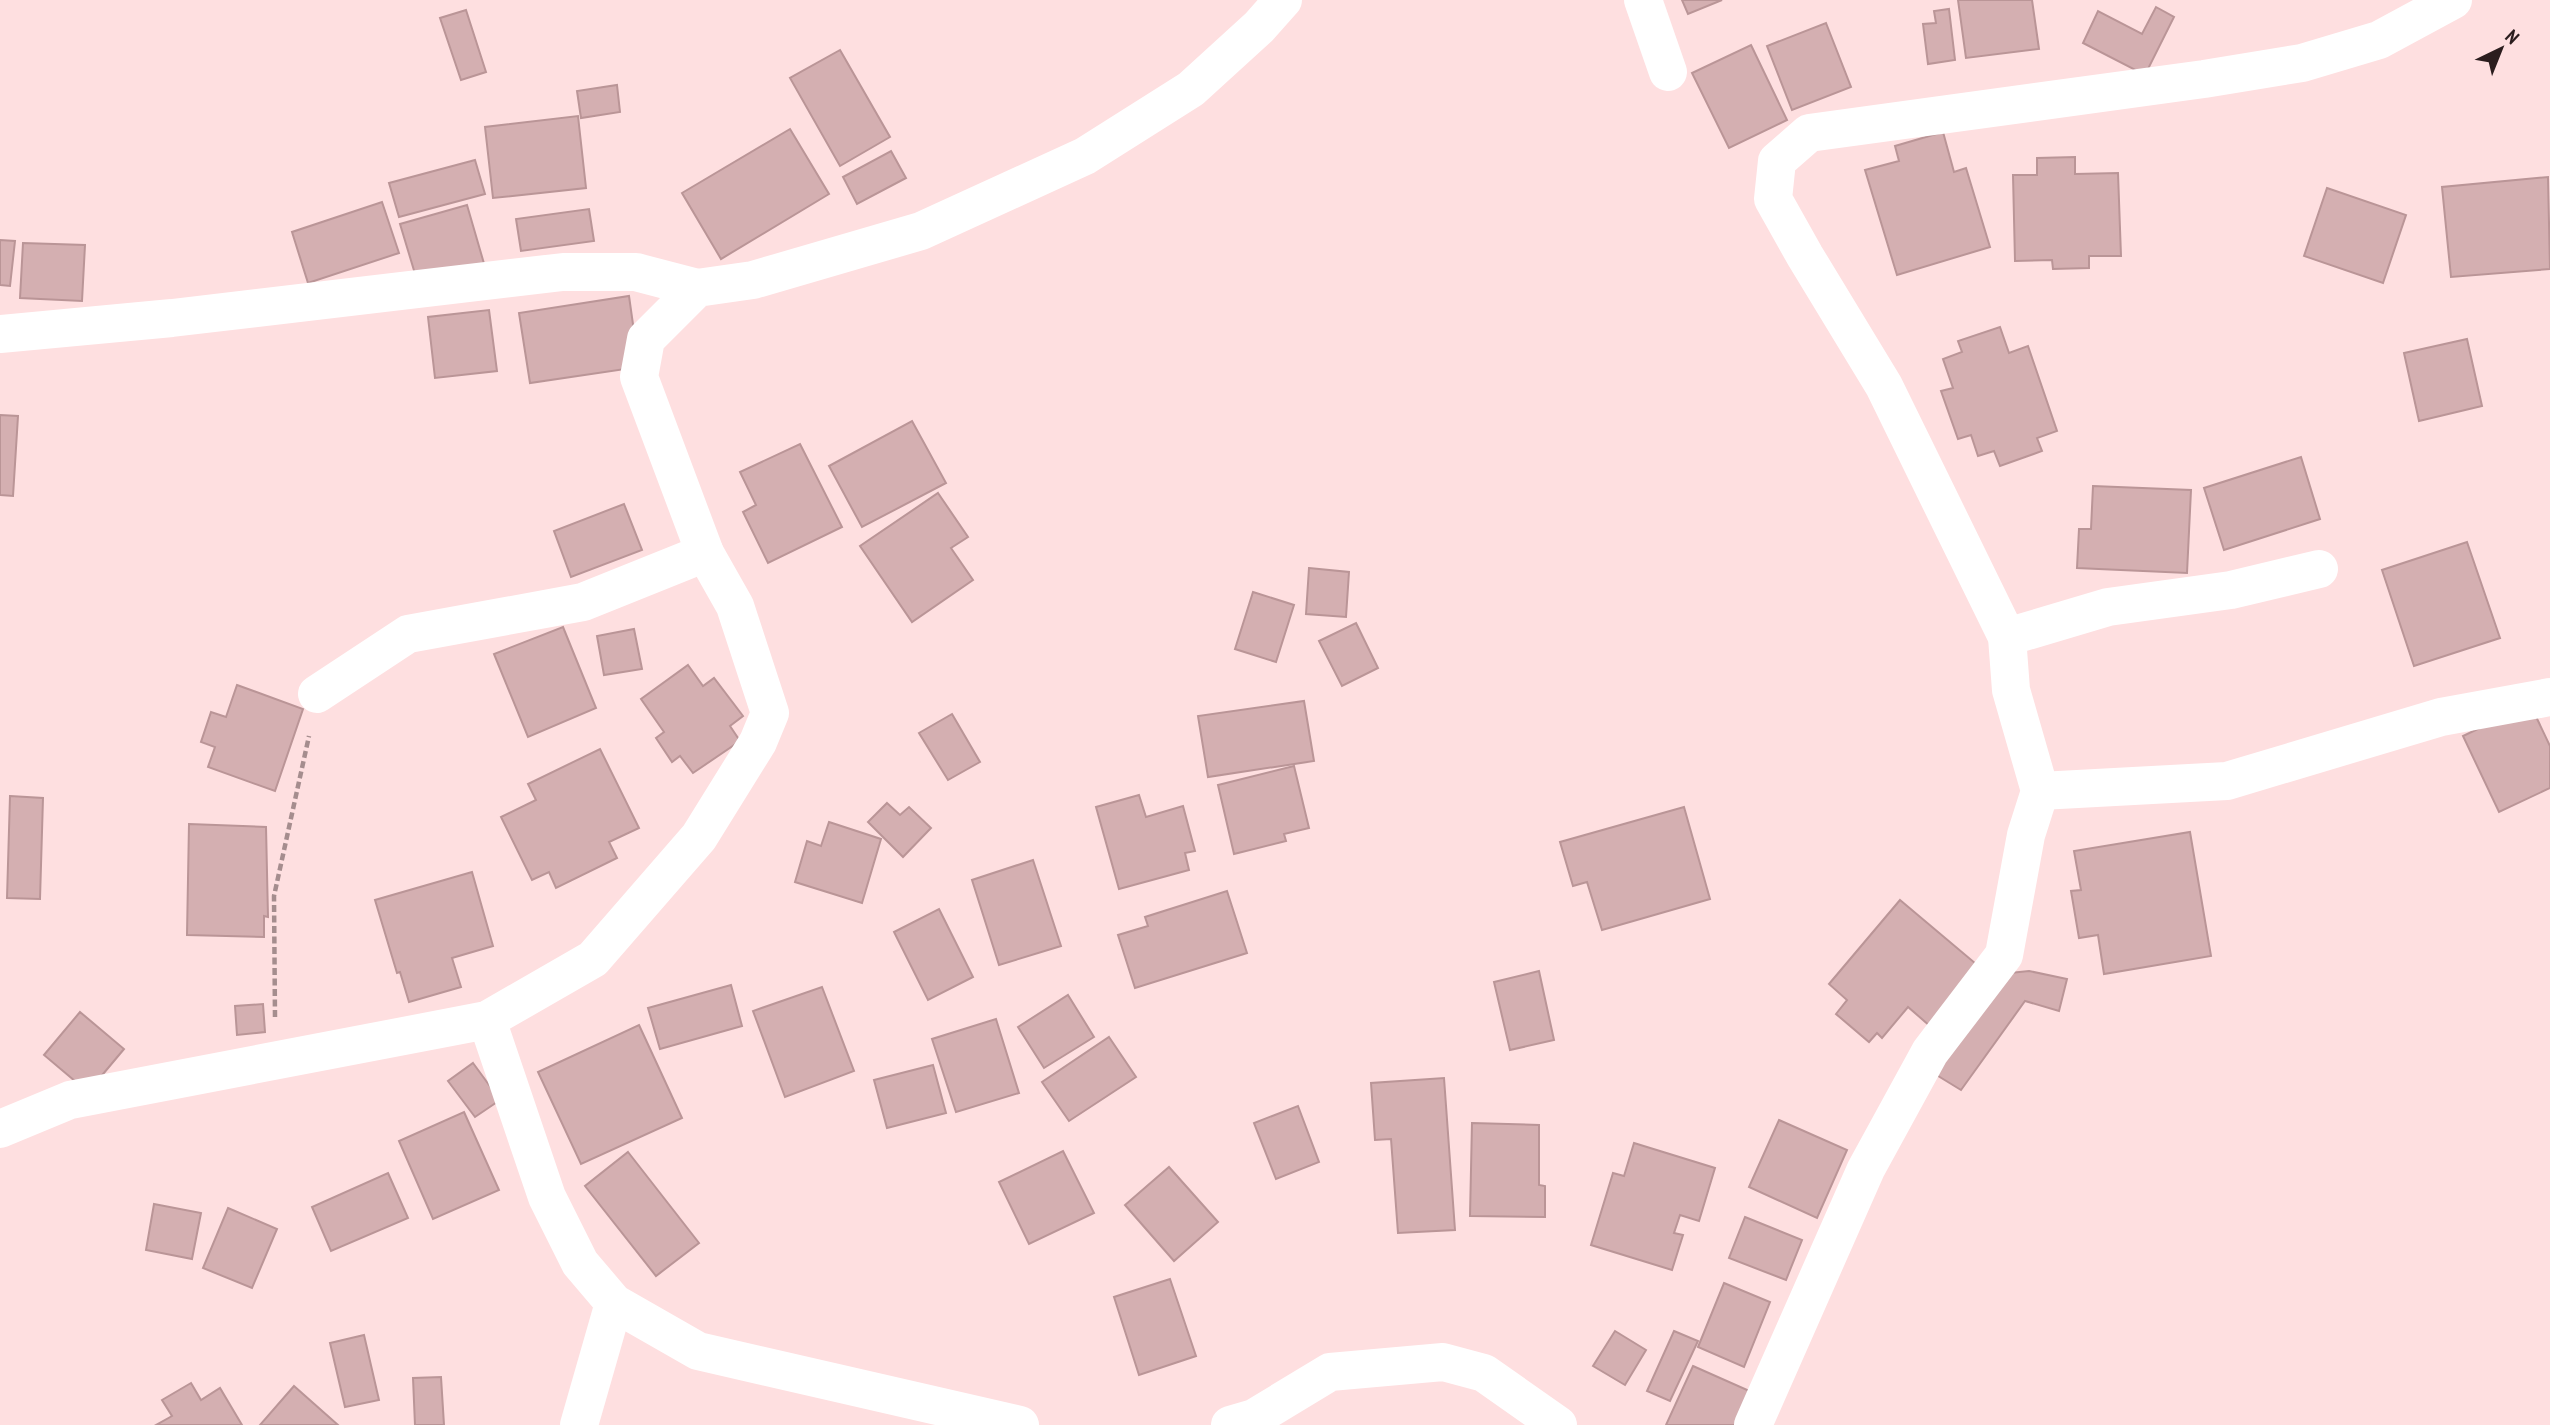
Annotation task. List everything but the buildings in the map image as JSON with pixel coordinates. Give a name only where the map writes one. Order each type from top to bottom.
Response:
[{"type":"street","points":[[0,334],[172,318],[563,272],[636,272],[697,288],[753,280],[921,231],[1085,156],[1191,89],[1259,27],[1283,0]]},
{"type":"street","points":[[1643,0],[1668,72]]},
{"type":"street","points":[[1753,1425],[1866,1169],[1930,1052],[2004,955],[2026,835],[2040,791],[2011,690],[2007,637],[1884,386],[1773,199],[1777,161],[1809,133],[2302,63],[2379,40],[2453,0]]},
{"type":"street","points":[[0,1129],[70,1100],[487,1020],[593,959],[699,837],[758,741],[770,713],[735,606],[705,553],[639,377],[646,339],[697,288]]},
{"type":"street","points":[[317,694],[408,634],[583,603],[705,553]]},
{"type":"street","points":[[2007,637],[2108,607],[2231,590],[2319,569]]},
{"type":"street","points":[[2040,791],[2227,780],[2441,717],[2550,697]]},
{"type":"street","points":[[487,1020],[547,1197],[580,1263],[614,1303],[698,1351],[1020,1425]]},
{"type":"street","points":[[579,1425],[614,1303]]},
{"type":"street","points":[[1230,1425],[1254,1418],[1330,1372],[1443,1362],[1484,1373],[1558,1425]]},
{"type":"path","points":[[276,1062],[274,896],[317,694]]}]
